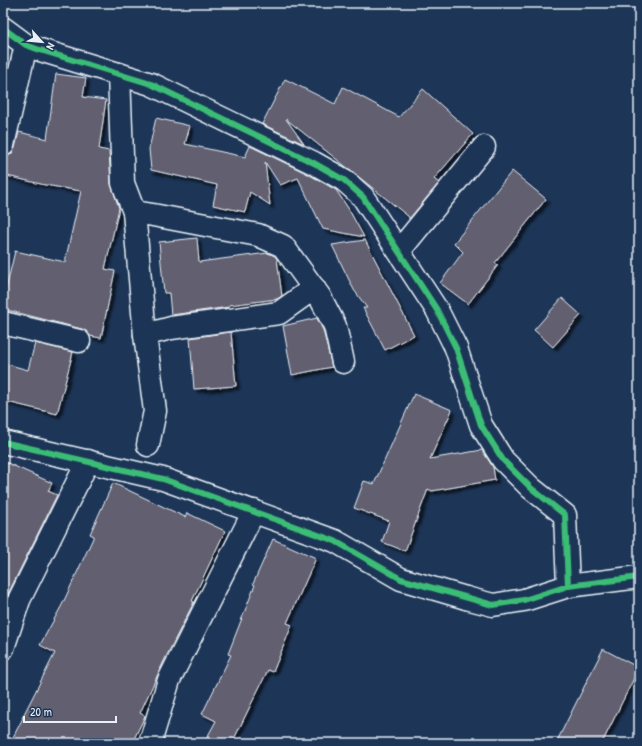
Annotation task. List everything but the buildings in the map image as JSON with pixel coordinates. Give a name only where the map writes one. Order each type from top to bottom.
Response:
[{"type":"street","points":[[3,28],[26,45],[151,84],[314,163],[344,180],[363,197],[437,310],[456,348],[481,425],[503,460],[531,488],[565,515],[568,586]]},
{"type":"street","points":[[3,145],[26,45]]},
{"type":"street","points":[[119,74],[123,184],[134,212],[145,335],[155,411],[148,445]]},
{"type":"street","points":[[399,251],[484,147]]},
{"type":"street","points":[[134,212],[258,236],[283,246],[320,297],[335,326],[344,362]]},
{"type":"street","points":[[145,335],[171,328],[279,313],[314,288]]},
{"type":"street","points":[[3,323],[79,341]]},
{"type":"street","points":[[3,442],[163,479],[335,541],[400,579],[493,605],[524,600],[568,586],[639,577]]},
{"type":"street","points":[[3,648],[20,600],[88,461]]},
{"type":"street","points":[[150,743],[170,680],[254,511]]},
{"type":"cycle path","points":[[3,28],[26,45],[151,84],[314,163],[344,180],[363,197],[437,310],[456,348],[481,425],[503,460],[531,488],[565,515],[568,586]]},
{"type":"cycle path","points":[[3,442],[163,479],[335,541],[401,579],[493,605],[524,600],[568,586],[639,577]]}]
